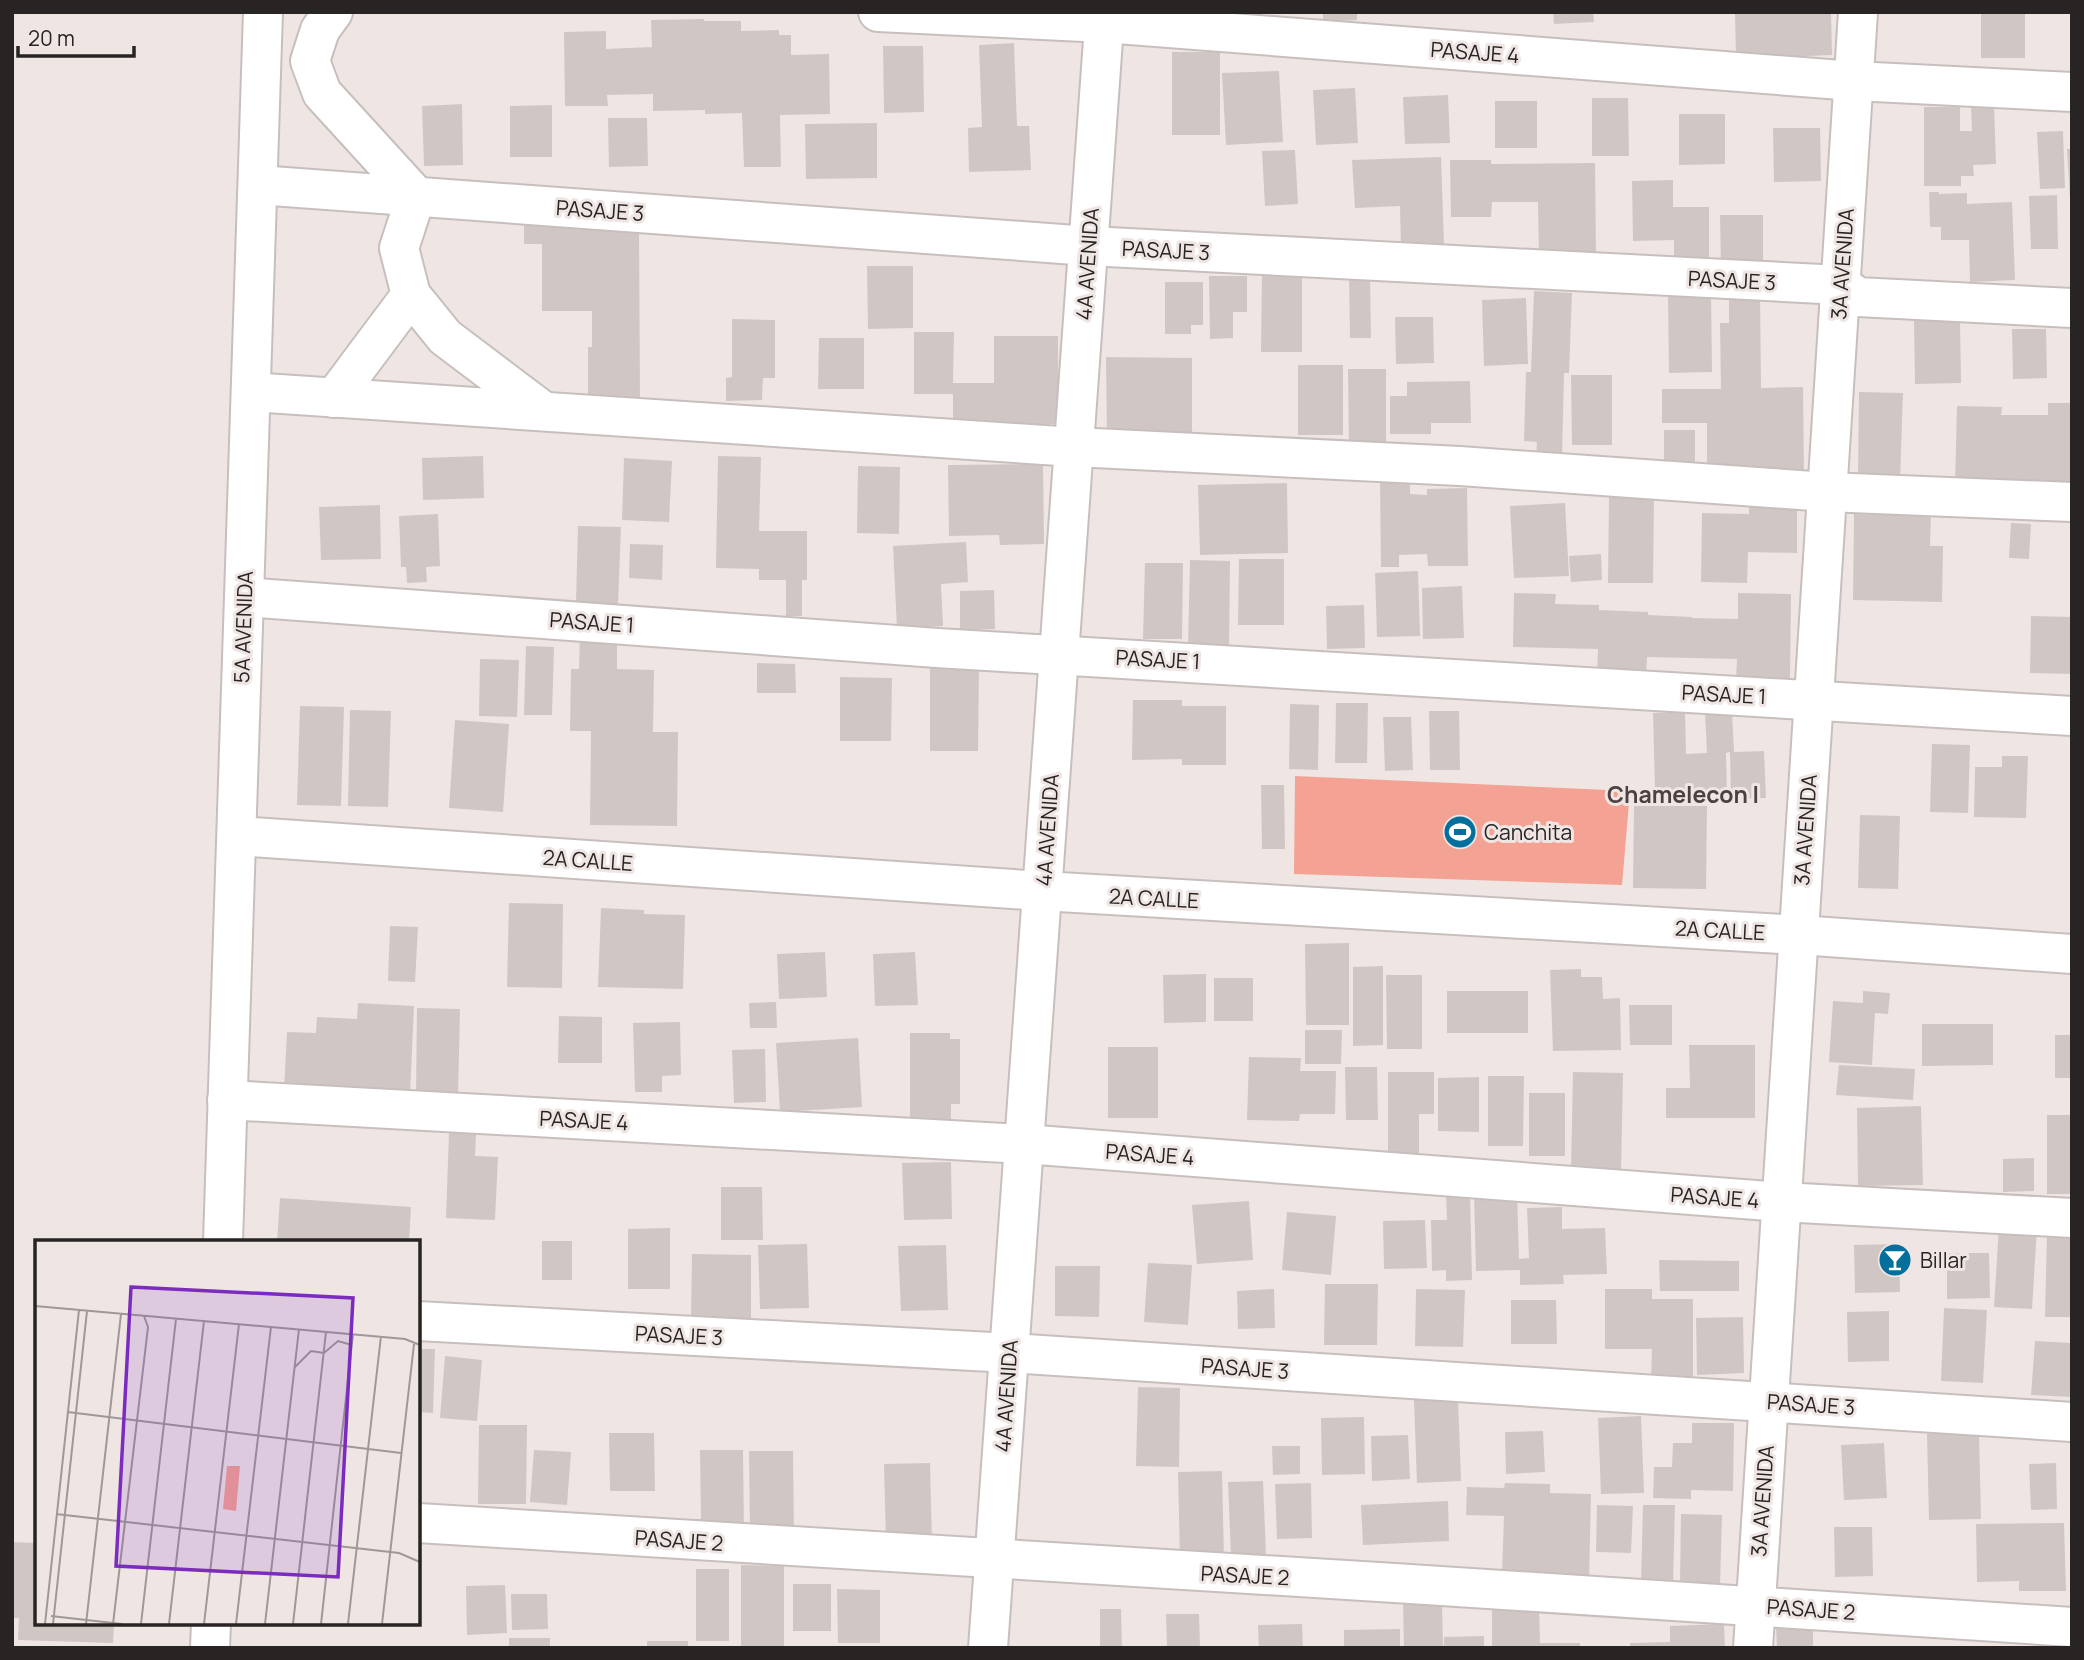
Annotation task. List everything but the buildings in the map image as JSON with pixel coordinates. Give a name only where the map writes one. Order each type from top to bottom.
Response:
[{"type":"street","name":"5A AVENIDA","points":[[223,1240],[263,12]]},
{"type":"street","points":[[333,12],[320,30],[310,61],[322,93],[416,196],[399,248],[411,295],[445,337],[543,411]]},
{"type":"street","name":"PASAJE 4","points":[[878,12],[1105,18],[1854,81],[2072,92]]},
{"type":"street","name":"3A AVENIDA","points":[[1753,1648],[1858,12]]},
{"type":"street","name":"4A AVENIDA","points":[[988,1648],[1105,18]]},
{"type":"street","name":"PASAJE 3","points":[[258,185],[1088,246],[1840,285],[1858,297],[2072,308]]},
{"type":"street","points":[[334,398],[411,295]]},
{"type":"street","points":[[251,392],[1074,447],[1460,466],[1827,492],[2072,502]]},
{"type":"street","name":"PASAJE 1","points":[[244,597],[937,648],[1060,653],[2072,716]]},
{"type":"street","name":"2A CALLE","points":[[237,836],[1042,891],[1799,934],[2072,954]]},
{"type":"street","name":"PASAJE 4","points":[[228,1100],[1024,1144],[1782,1202],[2072,1218]]},
{"type":"street","name":"PASAJE 3","points":[[420,1321],[1010,1353],[2072,1422]]},
{"type":"street","name":"PASAJE 2","points":[[420,1523],[1756,1605],[2072,1627]]},
{"type":"street","points":[[210,1648],[211,1625]]},
{"type":"shaded area","name":"Canchita","points":[[1295,776],[1630,791],[1622,885],[1294,874]]},
{"type":"place","name":"Canchita","points":[[1460,832]]},
{"type":"place","name":"Billar","points":[[1895,1260]]},
{"type":"district","name":"Chamelecon I","points":[[1683,794]]}]
